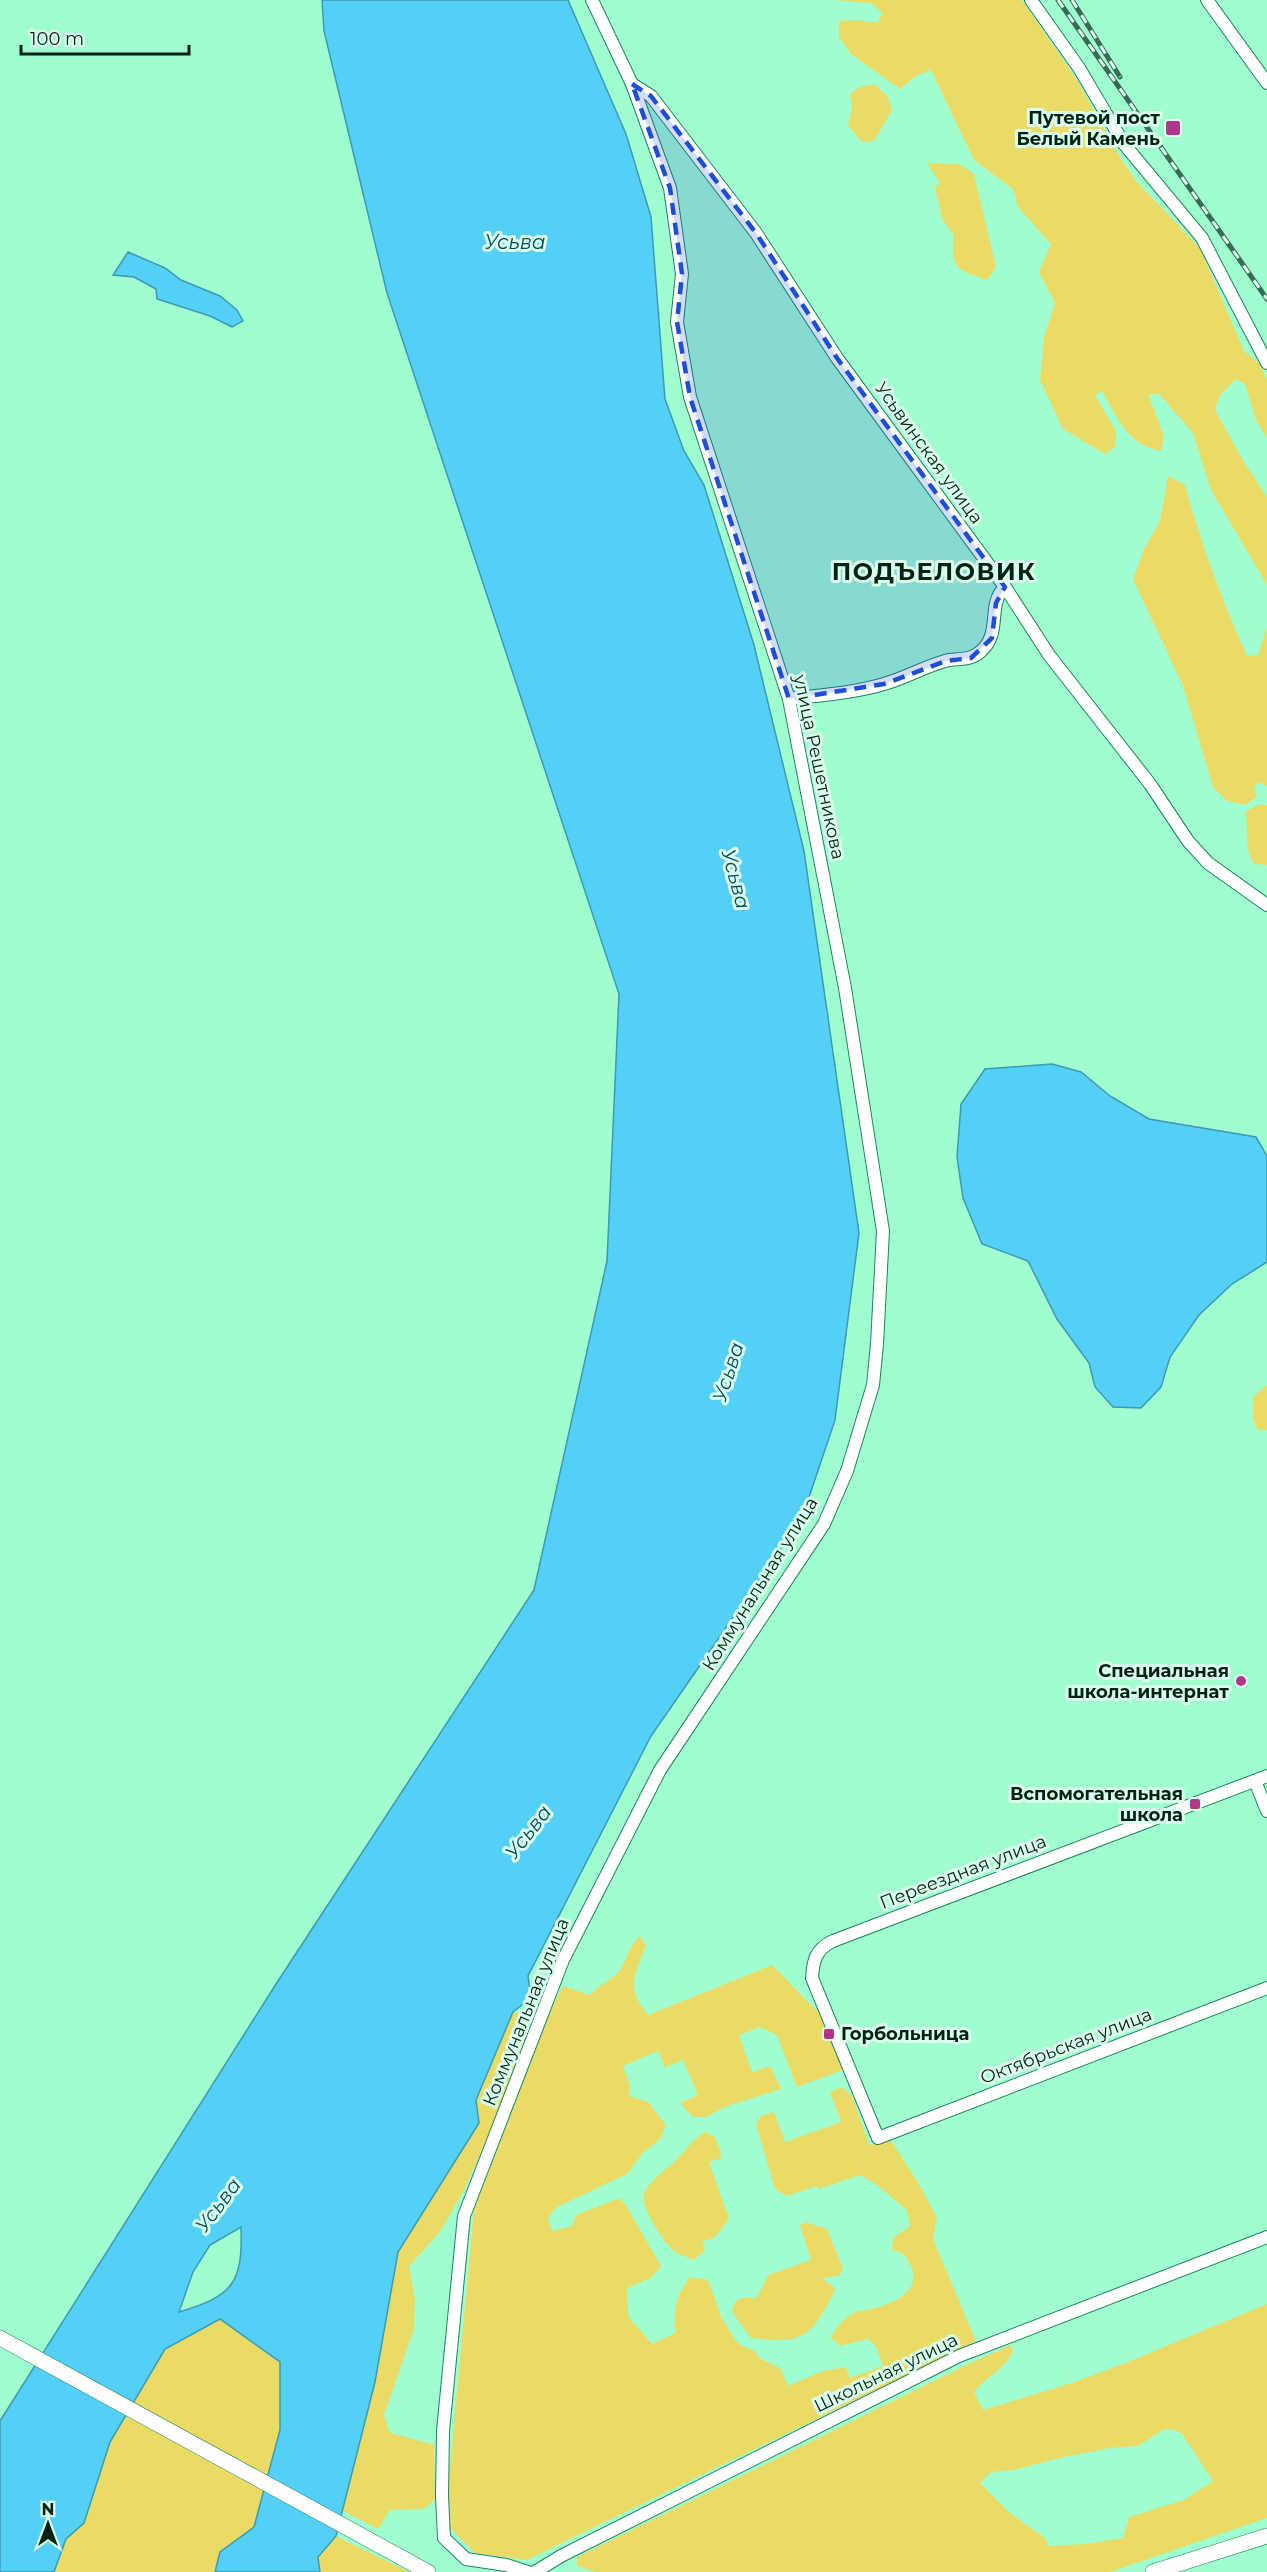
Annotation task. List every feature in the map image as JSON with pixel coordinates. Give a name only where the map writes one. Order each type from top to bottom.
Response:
[{"type":"main road","points":[[0,2338],[428,2572]]},
{"type":"main road","points":[[1153,2572],[1267,2536]]},
{"type":"street","name":"Усьвинская улица","points":[[592,0],[632,84],[651,96],[749,224],[837,358],[1005,587],[1049,655],[1150,784],[1188,841],[1208,863],[1267,905]]},
{"type":"street","points":[[1031,0],[1079,68],[1124,144],[1202,238],[1267,363]]},
{"type":"street","points":[[1207,0],[1267,83]]},
{"type":"street","name":"улица Решетникова","points":[[632,84],[670,188],[682,274],[677,322],[690,397],[789,699],[844,988],[884,1231],[873,1385],[847,1471]]},
{"type":"street","points":[[789,699],[844,693],[884,684],[946,661],[971,658],[980,652],[992,638],[998,593],[1005,587]]},
{"type":"street","name":"Коммунальная улица","points":[[528,2572],[506,2565],[466,2559],[444,2538],[443,2431],[464,2216],[563,1960],[660,1770],[824,1524],[847,1471]]},
{"type":"street","points":[[1261,1779],[1267,1811]]},
{"type":"street","name":"Переездная улица","points":[[878,2138],[812,1978],[813,1960],[820,1949],[833,1941],[1261,1779]]},
{"type":"street","name":"Октябрьская улица","points":[[878,2138],[1267,1988]]},
{"type":"street","name":"Школьная улица","points":[[535,2572],[561,2556],[959,2356],[1267,2237]]},
{"type":"highlighted area","points":[[632,84],[651,96],[756,233],[837,358],[1005,587],[996,603],[992,638],[971,658],[946,661],[884,684],[789,699],[690,397],[677,322],[682,274],[670,188]]},
{"type":"shaded area","points":[[832,0],[1022,0],[1077,80],[1123,162],[1137,182],[1200,248],[1244,351],[1259,363],[1267,379],[1267,438],[1256,420],[1245,384],[1236,379],[1220,395],[1215,410],[1245,464],[1267,497],[1267,585],[1211,490],[1193,433],[1159,394],[1148,394],[1164,436],[1161,451],[1149,448],[1131,436],[1118,420],[1102,391],[1095,395],[1116,431],[1115,447],[1105,454],[1063,429],[1040,381],[1044,337],[1055,303],[1039,272],[1051,244],[1018,207],[1013,189],[974,160],[931,70],[916,76],[900,89],[851,54],[839,37],[839,21],[856,20],[876,23],[883,13],[871,3]]},
{"type":"shaded area","points":[[875,84],[888,97],[892,110],[874,141],[862,142],[848,125],[852,106],[850,94],[860,87]]},
{"type":"shaded area","points":[[927,163],[959,164],[974,174],[996,267],[987,280],[962,270],[955,262],[954,235],[942,219],[935,187],[940,183]]},
{"type":"shaded area","points":[[1168,476],[1185,485],[1213,572],[1247,656],[1258,655],[1267,627],[1267,786],[1258,782],[1254,788],[1257,797],[1245,805],[1227,801],[1213,787],[1183,686],[1133,579],[1144,549],[1160,521]]},
{"type":"shaded area","points":[[1258,805],[1267,805],[1267,865],[1254,864],[1248,844],[1245,812]]},
{"type":"shaded area","points":[[1267,1385],[1267,1430],[1258,1430],[1253,1419],[1253,1397]]},
{"type":"shaded area","points":[[640,1936],[646,1945],[635,1974],[634,1988],[636,1996],[648,2015],[772,1965],[827,2021],[843,2070],[797,2087],[777,2035],[760,2027],[739,2035],[752,2072],[770,2066],[781,2089],[727,2106],[706,2117],[693,2117],[680,2103],[698,2095],[683,2060],[665,2067],[658,2051],[623,2066],[630,2086],[629,2096],[648,2102],[666,2125],[660,2139],[643,2153],[627,2174],[557,2207],[548,2218],[552,2231],[572,2226],[576,2215],[620,2198],[661,2266],[651,2278],[627,2288],[628,2316],[652,2344],[675,2333],[676,2304],[690,2277],[708,2280],[721,2316],[734,2338],[741,2346],[753,2350],[761,2359],[780,2368],[788,2386],[823,2371],[846,2367],[850,2378],[883,2366],[876,2347],[868,2339],[840,2346],[831,2338],[840,2324],[853,2313],[893,2302],[909,2290],[913,2282],[910,2264],[902,2253],[892,2250],[893,2238],[910,2226],[907,2210],[879,2186],[860,2175],[819,2189],[817,2186],[786,2196],[775,2189],[756,2124],[761,2116],[774,2112],[785,2142],[841,2122],[830,2092],[842,2087],[852,2096],[869,2145],[890,2139],[937,2218],[933,2239],[976,2341],[527,2560],[475,2553],[451,2529],[448,2487],[474,2210],[552,2007],[563,1986],[590,1995],[617,1973]]},
{"type":"shaded area","points":[[513,2012],[524,2014],[529,2028],[491,2130],[464,2190],[440,2232],[409,2266],[415,2300],[414,2329],[384,2415],[389,2432],[434,2445],[435,2500],[424,2509],[390,2510],[378,2529],[343,2511],[375,2382],[397,2252],[479,2123],[476,2100]]},
{"type":"shaded area","points":[[706,2132],[715,2137],[722,2158],[709,2162],[729,2219],[714,2238],[702,2241],[705,2250],[694,2260],[675,2252],[664,2240],[645,2207],[644,2194],[655,2179]]},
{"type":"shaded area","points":[[805,2222],[827,2229],[843,2268],[839,2276],[822,2278],[835,2288],[833,2295],[815,2324],[800,2336],[783,2340],[751,2338],[732,2312],[733,2307],[737,2300],[757,2298],[768,2275],[811,2260],[800,2225]]},
{"type":"shaded area","points":[[1267,2304],[1267,2518],[1110,2572],[596,2572],[577,2566],[577,2557],[968,2364],[1011,2345],[1013,2352],[1009,2358],[974,2392],[983,2410],[1075,2382]],"holes":[[[1173,2429],[1182,2434],[1213,2481],[1184,2500],[1129,2517],[1123,2538],[1086,2544],[1048,2546],[1046,2539],[1010,2513],[980,2483],[991,2472],[1013,2470],[1110,2448],[1138,2446],[1163,2430]]]},
{"type":"shaded area","points":[[220,2319],[280,2362],[280,2430],[254,2527],[220,2552],[215,2572],[54,2572],[66,2539],[84,2523],[110,2442],[165,2349]]},
{"type":"shaded area","points":[[336,2536],[409,2572],[320,2572],[318,2557]]},
{"type":"water","name":"Усьва","points":[[322,0],[568,0],[626,134],[651,217],[665,399],[684,451],[704,485],[754,645],[804,851],[859,1233],[835,1420],[802,1518],[651,1736],[528,1976],[531,1998],[513,2012],[476,2100],[479,2123],[398,2252],[375,2382],[336,2536],[318,2557],[320,2572],[215,2572],[220,2552],[254,2527],[280,2430],[280,2362],[220,2319],[165,2349],[110,2442],[84,2523],[66,2539],[54,2572],[0,2572],[0,2421],[276,1984],[534,1590],[607,1261],[619,994],[387,293],[324,31]],"holes":[[[241,2227],[240,2262],[231,2285],[212,2300],[179,2312],[193,2272],[210,2245]]]},
{"type":"water","points":[[128,252],[165,268],[181,280],[220,296],[237,310],[243,321],[232,327],[210,316],[157,299],[156,289],[134,277],[113,275]]},
{"type":"water","points":[[1052,1064],[1081,1072],[1110,1096],[1149,1119],[1256,1137],[1267,1156],[1267,1262],[1232,1284],[1199,1315],[1170,1357],[1161,1387],[1141,1408],[1113,1407],[1095,1387],[1089,1363],[1057,1319],[1028,1261],[982,1244],[963,1198],[957,1157],[961,1104],[985,1069]]},
{"type":"railway","points":[[1058,0],[1267,299]]},
{"type":"railway","points":[[1072,0],[1120,77]]},
{"type":"place","name":"Путевой пост Белый Камень","points":[[1173,128]]},
{"type":"place","name":"Специальная школа-интернат","points":[[1241,1681]]},
{"type":"place","name":"Вспомогательная школа","points":[[1195,1804]]},
{"type":"place","name":"Горбольница","points":[[829,2034]]},
{"type":"district","name":"ПОДЪЕЛОВИК","points":[[934,572]]}]
